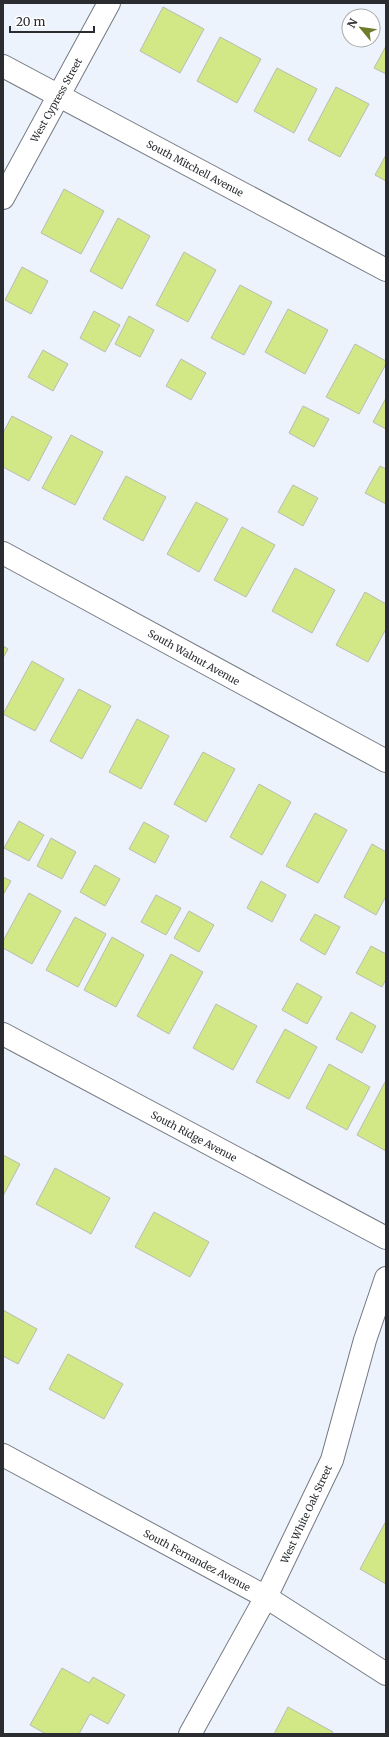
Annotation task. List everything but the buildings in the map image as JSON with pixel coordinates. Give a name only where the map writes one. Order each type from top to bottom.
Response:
[{"type":"street","name":"West Cypress Street","points":[[3,198],[109,3]]},
{"type":"street","name":"South Mitchell Avenue","points":[[3,66],[386,270]]},
{"type":"street","name":"South Walnut Avenue","points":[[3,553],[386,761]]},
{"type":"street","name":"South Ridge Avenue","points":[[3,1034],[386,1238]]},
{"type":"street","name":"West White Oak Street","points":[[190,1734],[266,1597],[332,1460],[365,1340],[386,1278]]},
{"type":"street","name":"South Fernandez Avenue","points":[[3,1455],[266,1597],[386,1674]]}]
